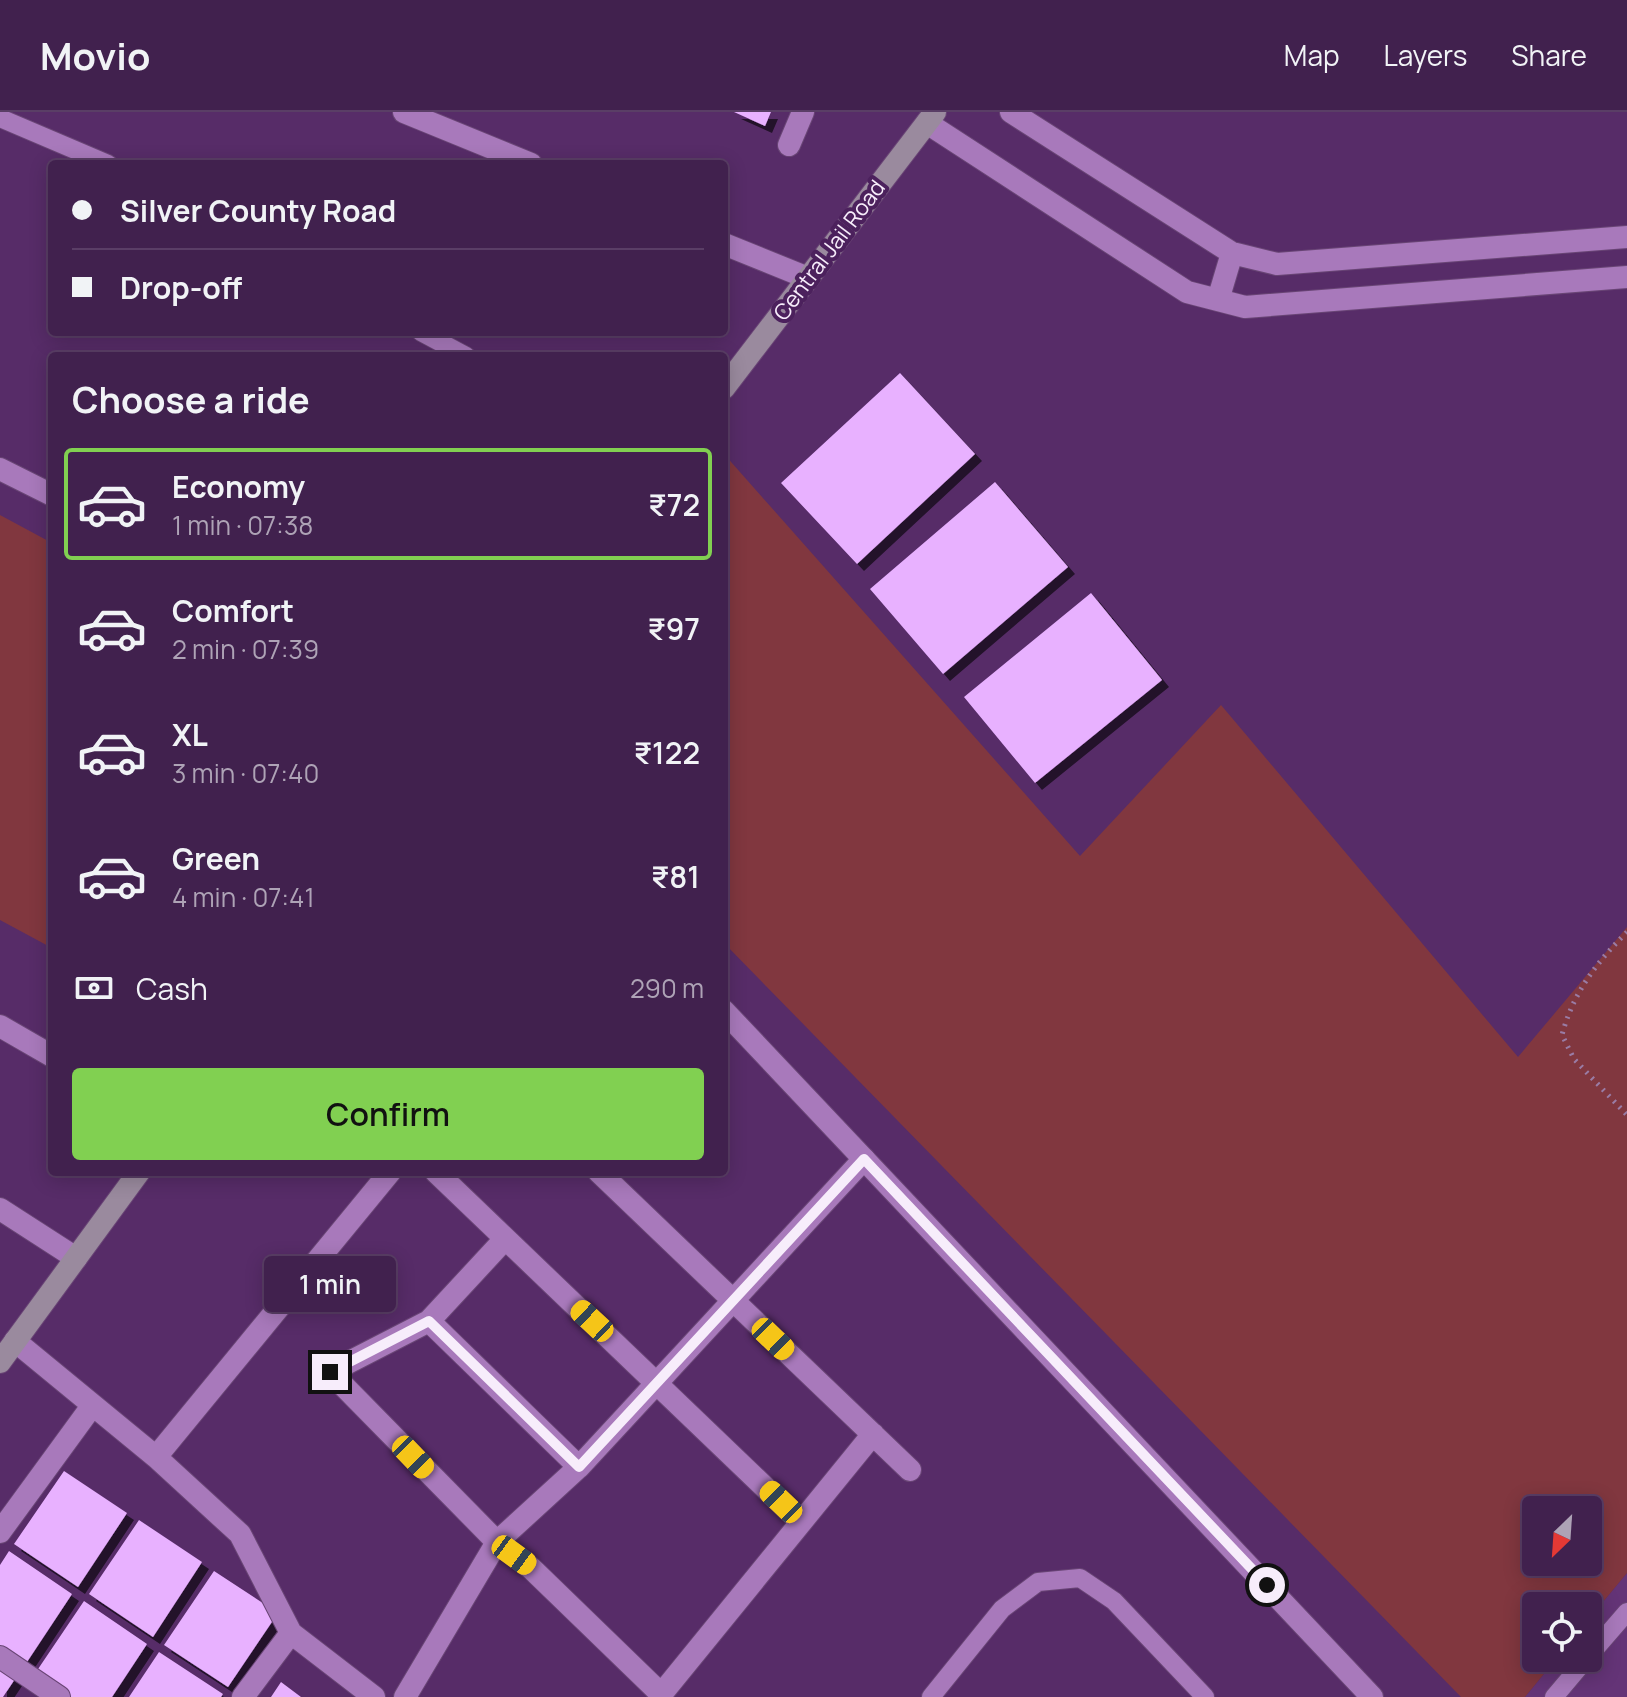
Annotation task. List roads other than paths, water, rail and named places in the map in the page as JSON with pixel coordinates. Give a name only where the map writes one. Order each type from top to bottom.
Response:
[{"type":"main road","name":"Central Jail Road","points":[[728,383],[931,117]]},
{"type":"main road","points":[[0,1362],[136,1176]]},
{"type":"street","points":[[404,112],[521,160]]},
{"type":"street","points":[[789,145],[803,112]]},
{"type":"street","points":[[1011,112],[1232,253],[1277,264],[1326,263],[1627,237]]},
{"type":"street","points":[[931,117],[1187,292],[1245,307],[1627,277]]},
{"type":"street","points":[[728,246],[808,278]]},
{"type":"street","points":[[1218,300],[1232,253]]},
{"type":"street","points":[[0,469],[48,493]]},
{"type":"street","points":[[728,1015],[1372,1697]]},
{"type":"street","points":[[0,1026],[48,1054]]},
{"type":"street","points":[[405,1697],[466,1588],[497,1542],[579,1467],[864,1159]]},
{"type":"street","points":[[156,1457],[387,1176]]},
{"type":"street","points":[[440,1176],[801,1522]]},
{"type":"street","points":[[603,1176],[910,1470]]},
{"type":"street","points":[[0,1209],[76,1258]]},
{"type":"street","points":[[505,1239],[429,1321],[330,1372],[497,1542],[531,1568],[660,1695],[873,1434]]},
{"type":"street","points":[[429,1321],[579,1467]]},
{"type":"street","points":[[15,1341],[156,1457],[240,1534],[291,1633],[374,1697]]},
{"type":"street","points":[[0,1532],[92,1406]]},
{"type":"street","points":[[243,1697],[291,1633]]},
{"type":"street","points":[[0,1657],[59,1697]]},
{"type":"lane","points":[[0,118],[99,160]]},
{"type":"lane","points":[[428,336],[458,352]]},
{"type":"lane","points":[[931,1697],[1002,1609],[1038,1582],[1080,1578],[1114,1601],[1205,1697]]},
{"type":"lane","points":[[1602,1641],[1627,1612]]},
{"type":"lane","points":[[1554,1697],[1576,1672]]}]
